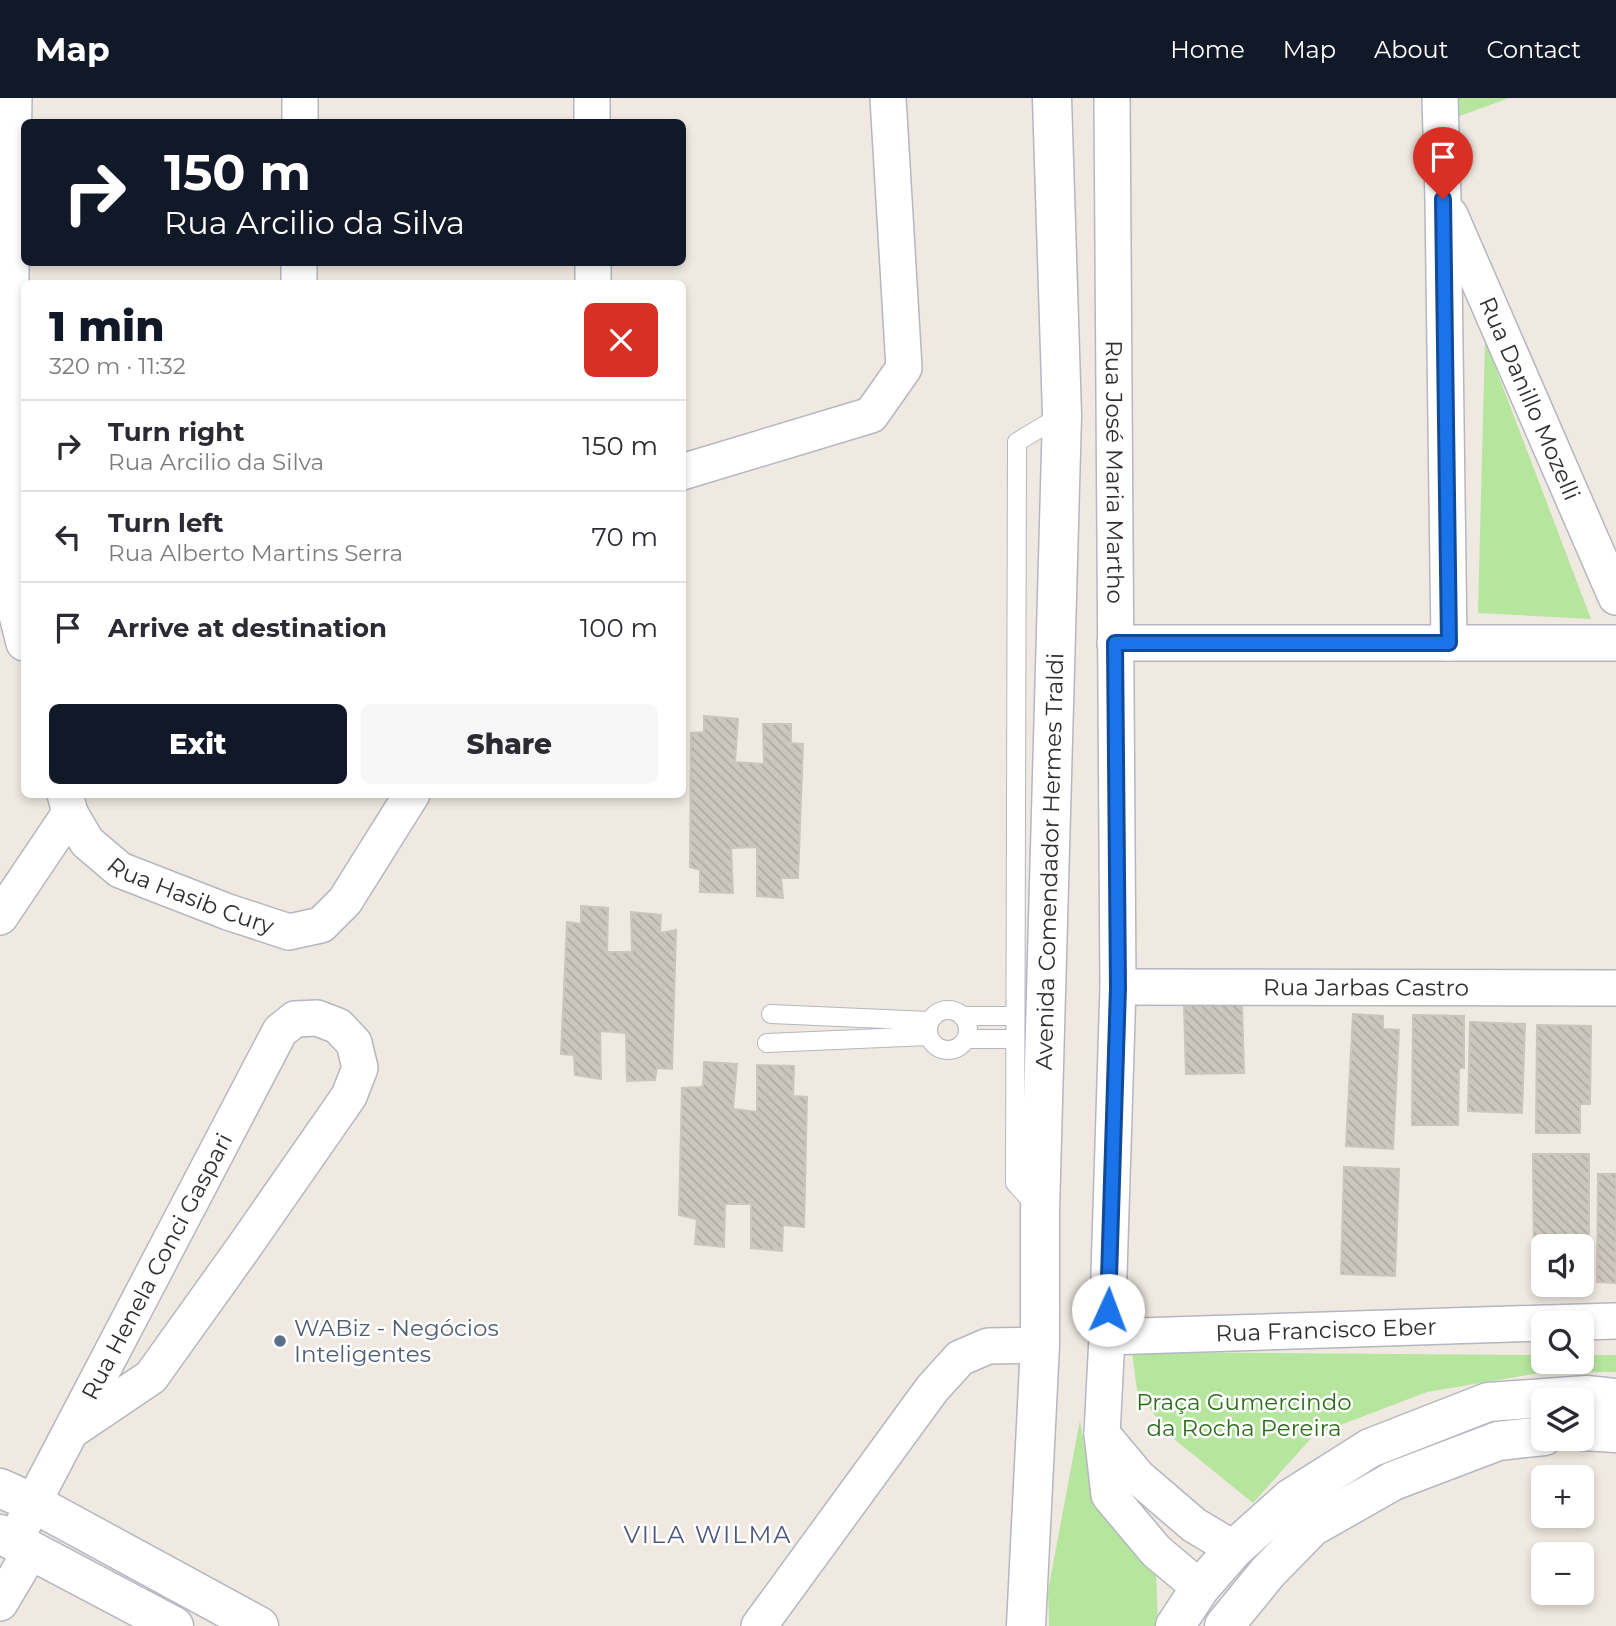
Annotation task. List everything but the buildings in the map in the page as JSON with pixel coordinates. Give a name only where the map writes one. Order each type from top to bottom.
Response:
[{"type":"main road","name":"Avenida Comendador Hermes Traldi","points":[[1026,1626],[1040,1345],[1040,1210],[1062,415],[1052,98]]},
{"type":"main road","points":[[1175,1626],[1200,1588],[1234,1549],[1290,1498],[1370,1448],[1488,1402],[1586,1395],[1616,1398]]},
{"type":"main road","points":[[1594,1432],[1616,1433]]},
{"type":"main road","points":[[1224,1626],[1268,1572],[1312,1527],[1393,1481],[1498,1441],[1531,1437]]},
{"type":"main road","points":[[16,1495],[259,1626]]},
{"type":"main road","points":[[15,1542],[82,1555],[144,1576],[184,1585]]},
{"type":"main road","points":[[15,1542],[174,1626]]},
{"type":"street","points":[[14,98],[7,514],[9,583],[21,631]]},
{"type":"street","points":[[300,98],[300,119]]},
{"type":"street","points":[[592,98],[592,119]]},
{"type":"street","points":[[686,471],[871,415],[904,368],[888,98]]},
{"type":"street","name":"Rua José Maria Martho","points":[[1112,98],[1118,988],[1102,1434],[1109,1495],[1156,1552],[1200,1588]]},
{"type":"street","points":[[1440,98],[1449,643]]},
{"type":"street","name":"Rua Danillo Mozelli","points":[[1443,199],[1616,597]]},
{"type":"street","points":[[1115,643],[1616,643]]},
{"type":"street","name":"Rua Hasib Cury","points":[[68,804],[87,842],[120,870],[228,912],[289,932],[321,925],[345,901],[409,798]]},
{"type":"street","points":[[0,918],[68,804]]},
{"type":"street","name":"Rua Jarbas Castro","points":[[1118,988],[1616,988]]},
{"type":"street","name":"Rua Henela Conci Gaspari","points":[[0,1603],[15,1542],[16,1495],[71,1431],[280,1031],[295,1019],[317,1018],[338,1026],[354,1043],[360,1068],[349,1096],[151,1377],[71,1431]]},
{"type":"street","name":"Rua Francisco Eber","points":[[1594,1322],[1616,1321]]},
{"type":"street","name":"Rua Francisco Eber","points":[[1107,1337],[1531,1323]]},
{"type":"street","points":[[759,1626],[932,1389],[960,1358],[988,1346],[1040,1345]]},
{"type":"street","points":[[1102,1434],[1138,1477],[1194,1525],[1234,1549]]},
{"type":"lane","points":[[1040,1210],[1015,1183],[1017,442],[1062,415]]},
{"type":"lane","points":[[949,1009],[963,1016],[968,1031],[961,1045],[946,1050],[932,1044],[929,1029],[934,1014],[949,1009]]},
{"type":"lane","points":[[771,1014],[929,1029]]},
{"type":"lane","points":[[963,1016],[1016,1016]]},
{"type":"lane","points":[[767,1043],[929,1029]]},
{"type":"lane","points":[[966,1039],[1015,1039]]},
{"type":"green space","points":[[1451,98],[1509,98],[1449,120]]},
{"type":"green space","points":[[1485,340],[1591,619],[1478,613]]},
{"type":"green space","name":"Praça Gumercindo da Rocha Pereira","points":[[1132,1352],[1531,1355],[1533,1374],[1427,1392],[1314,1435],[1253,1503],[1169,1435],[1137,1390]]},
{"type":"green space","name":"Praça Gumercindo da Rocha Pereira","points":[[1594,1355],[1616,1355],[1616,1372],[1594,1372]]},
{"type":"green space","points":[[1080,1420],[1091,1487],[1124,1540],[1156,1572],[1156,1626],[1049,1626],[1048,1591]]},
{"type":"place","name":"WABiz - Negócios Inteligentes","points":[[280,1341]]},
{"type":"district","name":"VILA WILMA","points":[[708,1534]]},
{"type":"route","points":[[1108,1310],[1118,988],[1115,643],[1449,643],[1443,199]]}]
